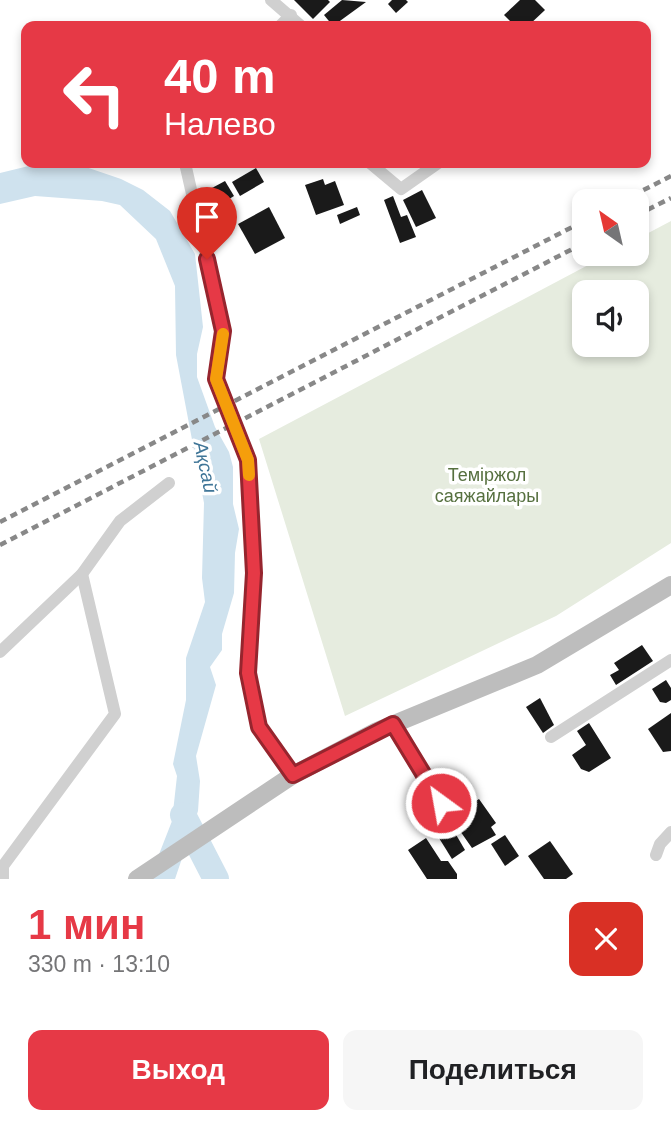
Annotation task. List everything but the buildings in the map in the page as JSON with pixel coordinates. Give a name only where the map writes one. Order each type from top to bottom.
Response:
[{"type":"main road","points":[[141,876],[293,775],[393,724],[537,665],[671,585]]},
{"type":"street","points":[[271,0],[296,21]]},
{"type":"street","points":[[285,21],[290,15]]},
{"type":"street","points":[[186,168],[223,331],[216,379],[248,460],[254,573],[248,673],[259,727],[293,775]]},
{"type":"street","points":[[376,168],[401,189],[431,168]]},
{"type":"street","points":[[0,652],[82,574],[120,521],[169,483]]},
{"type":"street","points":[[3,879],[3,866],[115,714],[82,574]]},
{"type":"street","points":[[551,737],[671,660]]},
{"type":"street","points":[[393,724],[441,803]]},
{"type":"street","points":[[656,855],[660,844],[671,832]]},
{"type":"green space","name":"Теміржол саяжайлары","points":[[671,221],[671,543],[556,616],[345,716],[259,439],[586,266],[649,266],[649,233]]},
{"type":"water","points":[[21,168],[89,168],[121,179],[143,190],[170,211],[195,254],[203,327],[197,354],[197,377],[215,427],[229,452],[233,467],[233,504],[239,529],[235,553],[234,593],[222,634],[222,650],[210,667],[216,685],[196,756],[200,781],[198,811],[175,879],[146,879],[156,862],[172,821],[177,776],[173,764],[186,700],[186,658],[205,602],[202,578],[204,503],[176,355],[175,286],[156,239],[120,205],[35,196],[0,204],[0,173]]},
{"type":"waterway","name":"Ақсай","points":[[183,815],[216,879]]},
{"type":"railway","points":[[646,189],[671,176]]},
{"type":"railway","points":[[649,209],[671,198]]},
{"type":"railway","points":[[0,522],[572,227]]},
{"type":"railway","points":[[0,545],[572,249]]},
{"type":"slow traffic","points":[[223,334],[216,379],[248,460],[249,475]]},
{"type":"route","points":[[207,259],[223,331],[216,379],[248,460],[254,573],[248,673],[259,727],[293,775],[393,724],[441,803]]}]
